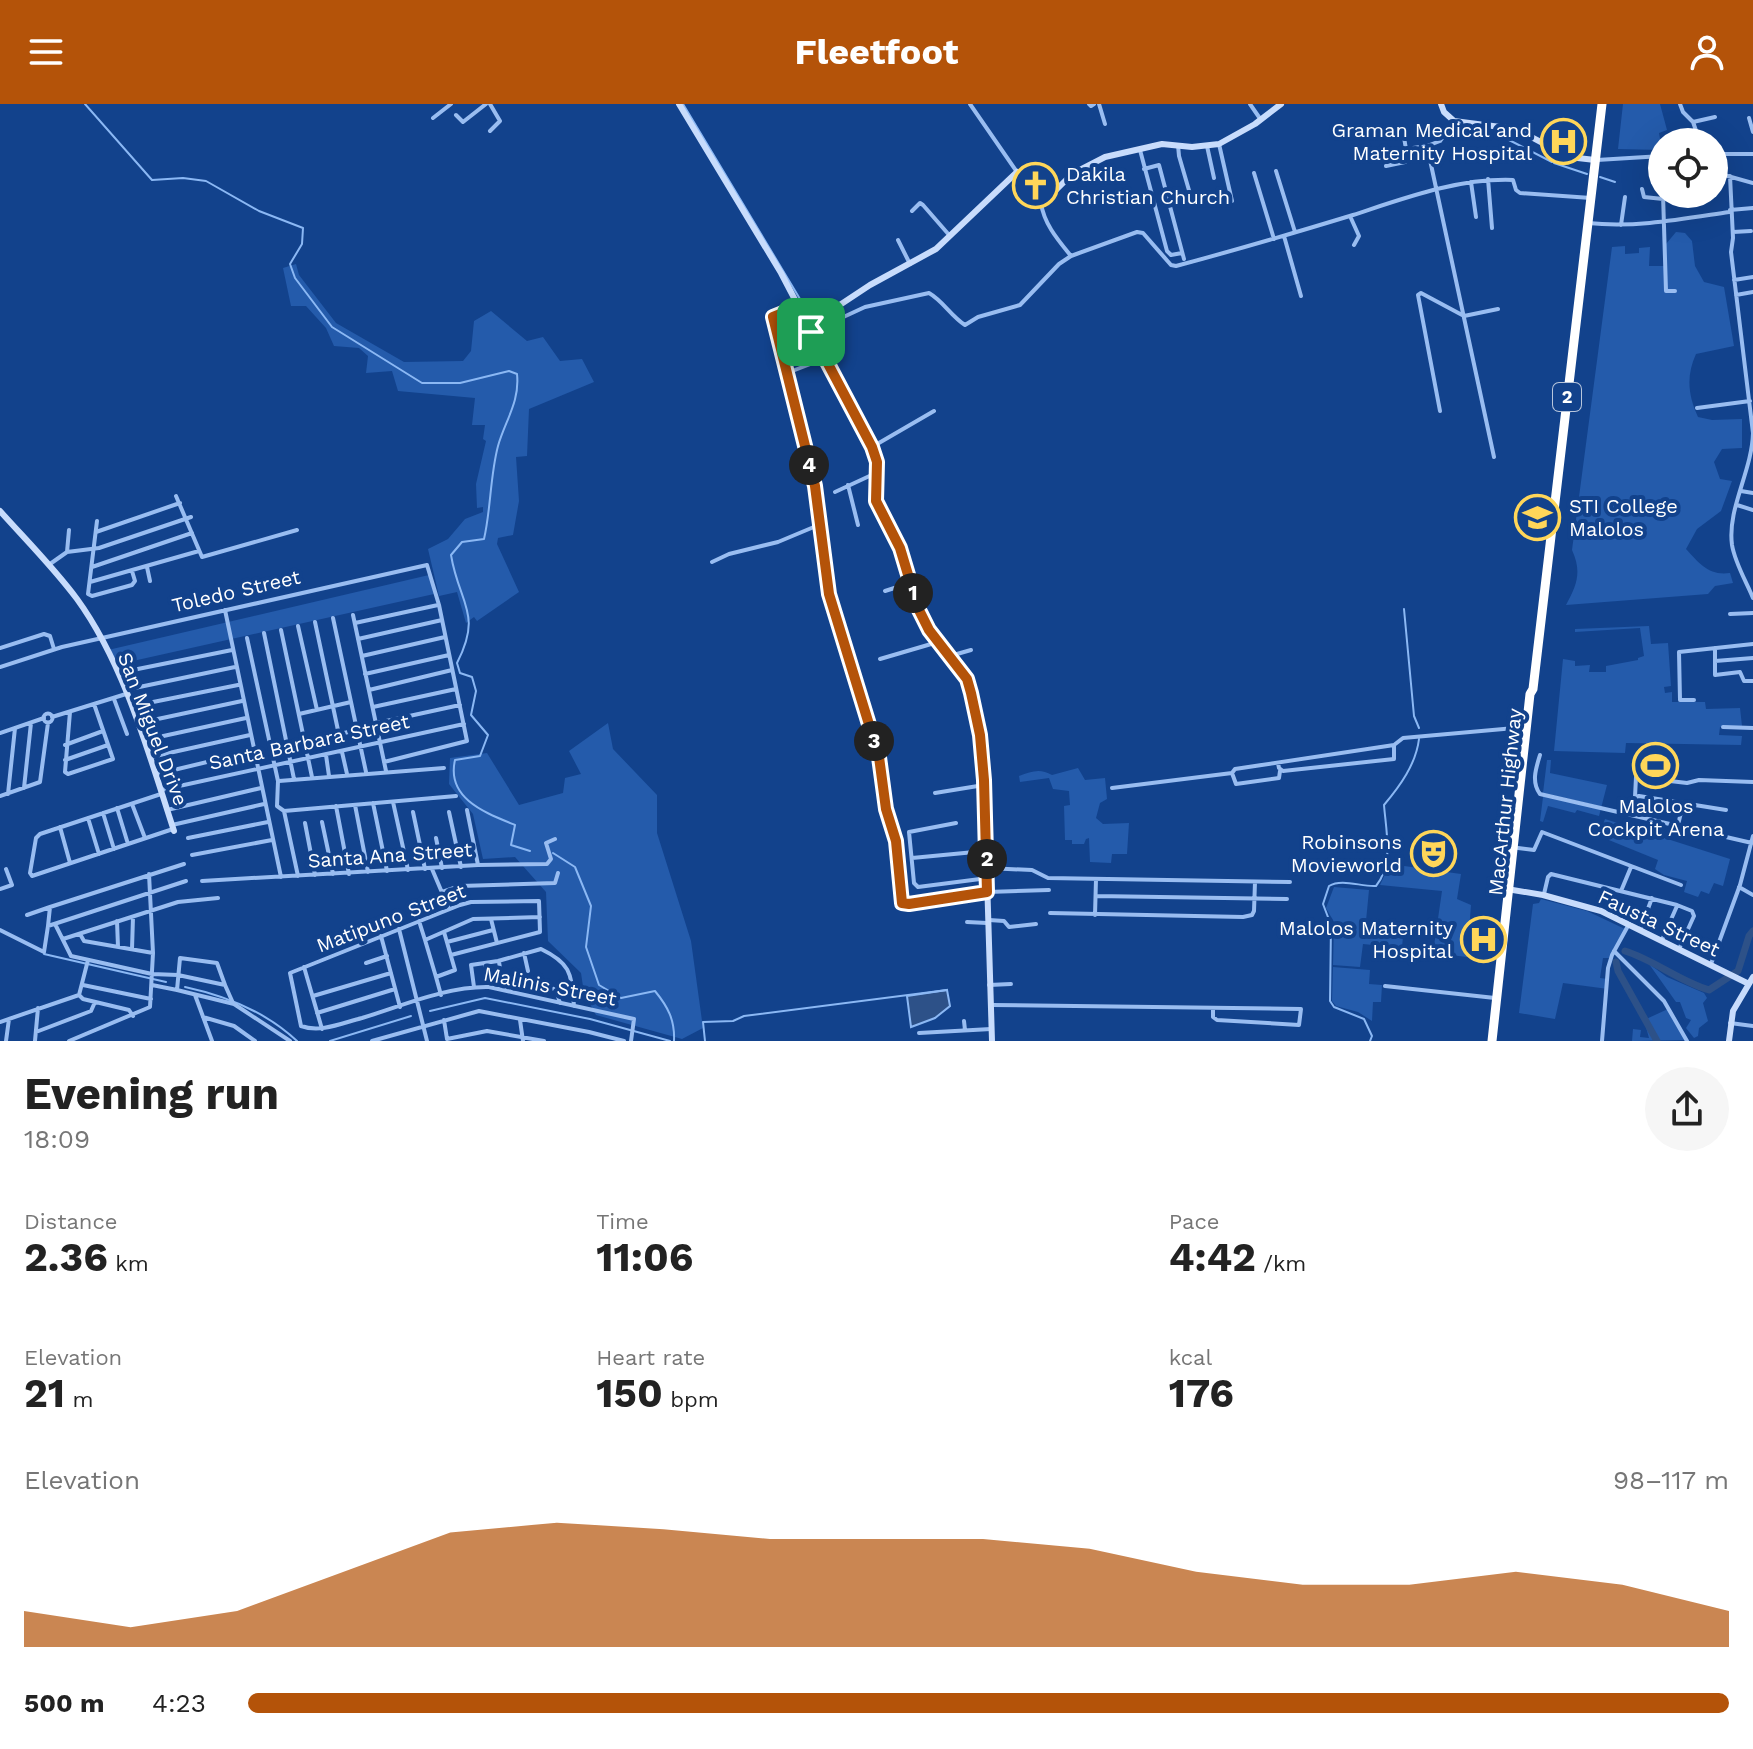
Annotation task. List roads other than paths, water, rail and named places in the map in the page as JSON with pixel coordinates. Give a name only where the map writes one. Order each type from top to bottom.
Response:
[{"type":"highway","name":"MacArthur Highway","points":[[1510,890],[1518,848],[1526,727],[1602,104]]},
{"type":"highway","name":"MacArthur Highway","points":[[1492,1041],[1510,912],[1510,890],[1535,694],[1533,689]]},
{"type":"street","points":[[433,118],[451,104]]},
{"type":"street","points":[[456,115],[463,122],[488,104],[500,121],[490,131]]},
{"type":"street","points":[[679,104],[771,256],[872,447],[876,457],[876,501],[896,539],[922,618],[967,679],[980,735],[984,785],[992,1041]]},
{"type":"street","points":[[970,104],[1033,196],[1041,202],[1043,214],[1071,256]]},
{"type":"street","points":[[1094,104],[1105,124]]},
{"type":"street","points":[[1250,104],[1261,120]]},
{"type":"street","points":[[1041,202],[1049,199],[1072,174],[1105,157],[1162,144],[1219,144],[1261,120],[1281,104]]},
{"type":"street","points":[[1441,104],[1444,112],[1454,121],[1516,129],[1569,157],[1595,160],[1648,157]]},
{"type":"street","points":[[1680,104],[1695,128]]},
{"type":"street","points":[[1693,122],[1715,117]]},
{"type":"street","points":[[1749,118],[1753,132]]},
{"type":"street","points":[[1406,149],[1440,141],[1454,121]]},
{"type":"street","points":[[1386,166],[1405,162],[1408,158],[1402,126]]},
{"type":"street","points":[[1219,144],[1232,201]]},
{"type":"street","points":[[1178,145],[1193,204]]},
{"type":"street","points":[[1207,146],[1214,178]]},
{"type":"street","points":[[1427,146],[1494,457]]},
{"type":"street","points":[[1139,148],[1167,251],[1171,255],[1182,253]]},
{"type":"street","points":[[1728,154],[1753,154]]},
{"type":"street","points":[[1144,169],[1159,165],[1184,259]]},
{"type":"street","points":[[1276,171],[1295,232]]},
{"type":"street","points":[[810,329],[870,285],[936,249],[1017,172]]},
{"type":"street","points":[[1254,173],[1274,239]]},
{"type":"street","points":[[1753,183],[1730,176],[1734,280],[1753,433],[1746,475],[1732,523],[1732,548],[1753,598]]},
{"type":"street","points":[[810,329],[865,307],[929,293],[939,298],[952,317],[965,325],[978,317],[1020,305],[1059,264],[1071,256],[1137,232],[1143,233],[1171,265],[1176,266],[1435,190],[1488,179],[1513,180],[1520,193],[1591,198]]},
{"type":"street","points":[[1488,179],[1492,228]]},
{"type":"street","points":[[1471,182],[1476,217]]},
{"type":"street","points":[[1642,189],[1644,197],[1648,197]]},
{"type":"street","points":[[1621,225],[1625,197]]},
{"type":"street","points":[[912,211],[920,203],[950,236]]},
{"type":"street","points":[[1663,208],[1666,291],[1675,291]]},
{"type":"street","points":[[1588,223],[1621,225],[1664,222],[1753,208]]},
{"type":"street","points":[[1350,216],[1359,236],[1354,245]]},
{"type":"street","points":[[1733,232],[1751,231]]},
{"type":"street","points":[[1284,235],[1301,296]]},
{"type":"street","points":[[898,240],[910,264]]},
{"type":"street","points":[[1734,280],[1753,277]]},
{"type":"street","points":[[1736,295],[1753,292]]},
{"type":"street","points":[[1440,411],[1418,295],[1421,293],[1464,316],[1498,309]]},
{"type":"street","points":[[798,307],[773,317],[815,486],[829,594],[879,757],[886,809],[896,841],[902,903],[987,892],[1049,890]]},
{"type":"street","points":[[787,373],[826,358]]},
{"type":"street","points":[[1697,408],[1750,401]]},
{"type":"street","points":[[872,447],[934,411]]},
{"type":"street","points":[[835,492],[876,473]]},
{"type":"street","points":[[1746,475],[1753,477]]},
{"type":"street","points":[[848,485],[858,525]]},
{"type":"street","points":[[1741,491],[1753,493]]},
{"type":"street","points":[[176,496],[189,518],[199,551],[205,557],[297,530]]},
{"type":"street","points":[[96,532],[180,503]]},
{"type":"street","points":[[1737,505],[1753,510]]},
{"type":"street","name":"San Miguel Drive","points":[[0,511],[77,599],[101,639],[126,692],[173,828]]},
{"type":"street","points":[[48,565],[67,552],[94,549],[189,518]]},
{"type":"street","points":[[88,594],[97,521]]},
{"type":"street","points":[[712,562],[729,554],[778,542],[821,524]]},
{"type":"street","points":[[67,552],[69,530]]},
{"type":"street","points":[[92,567],[192,533]]},
{"type":"street","points":[[90,582],[199,551]]},
{"type":"street","name":"Toledo Street","points":[[0,667],[54,649],[426,565],[439,605]]},
{"type":"street","points":[[147,567],[150,581]]},
{"type":"street","points":[[77,599],[132,585],[135,581],[132,571]]},
{"type":"street","points":[[885,591],[911,583]]},
{"type":"street","points":[[355,623],[439,605],[464,724],[466,743],[384,762]]},
{"type":"street","points":[[225,610],[281,877]]},
{"type":"street","points":[[1730,614],[1753,613]]},
{"type":"street","points":[[353,615],[386,771]]},
{"type":"street","points":[[333,618],[366,773]]},
{"type":"street","points":[[358,639],[442,620]]},
{"type":"street","points":[[315,622],[339,735]]},
{"type":"street","points":[[298,626],[317,710]]},
{"type":"street","points":[[281,630],[312,777]]},
{"type":"street","points":[[264,633],[294,779]]},
{"type":"street","name":"Toledo Street","points":[[0,648],[44,634],[50,636],[54,649]]},
{"type":"street","points":[[362,656],[445,637]]},
{"type":"street","points":[[247,638],[278,781],[277,806],[284,811],[456,796]]},
{"type":"street","points":[[880,659],[938,642]]},
{"type":"street","points":[[1694,700],[1680,700],[1679,652],[1753,644]]},
{"type":"street","points":[[1715,648],[1715,675],[1740,672],[1744,681],[1753,681]]},
{"type":"street","points":[[118,673],[232,650]]},
{"type":"street","points":[[950,656],[971,650]]},
{"type":"street","points":[[365,674],[449,655]]},
{"type":"street","points":[[1715,661],[1753,658]]},
{"type":"street","points":[[0,733],[126,692],[235,667]]},
{"type":"street","points":[[369,690],[452,670]]},
{"type":"street","points":[[131,707],[239,685]]},
{"type":"street","points":[[373,707],[456,689]]},
{"type":"street","points":[[114,698],[127,734]]},
{"type":"street","points":[[137,724],[242,701]]},
{"type":"street","points":[[299,714],[351,702]]},
{"type":"street","points":[[70,712],[65,745],[65,772],[68,774],[114,758],[94,704]]},
{"type":"street","points":[[377,723],[460,705]]},
{"type":"street","points":[[142,740],[246,718]]},
{"type":"street","points":[[0,796],[41,780],[46,720]]},
{"type":"street","points":[[24,789],[31,723]]},
{"type":"street","name":"Santa Barbara Street","points":[[60,827],[161,792],[464,724]]},
{"type":"street","points":[[1112,788],[1232,773],[1235,769],[1394,745],[1400,739],[1526,727]]},
{"type":"street","points":[[1723,727],[1753,728]]},
{"type":"street","points":[[8,794],[15,728]]},
{"type":"street","points":[[305,742],[357,730]]},
{"type":"street","points":[[65,745],[103,731]]},
{"type":"street","points":[[148,757],[250,735]]},
{"type":"street","points":[[65,760],[108,745]]},
{"type":"street","points":[[1280,771],[1394,759],[1394,745]]},
{"type":"street","points":[[154,774],[253,751]]},
{"type":"street","points":[[342,752],[347,774]]},
{"type":"street","points":[[326,755],[329,776]]},
{"type":"street","points":[[1540,755],[1535,773],[1540,794],[1678,825],[1751,847]]},
{"type":"street","points":[[1232,773],[1236,784],[1279,778],[1278,762]]},
{"type":"street","points":[[278,781],[444,768]]},
{"type":"street","points":[[1629,815],[1635,797],[1636,777],[1687,783],[1699,780],[1753,782]]},
{"type":"street","points":[[935,793],[984,785]]},
{"type":"street","points":[[167,810],[261,788]]},
{"type":"street","points":[[1635,797],[1726,810]]},
{"type":"street","points":[[393,801],[408,870]]},
{"type":"street","points":[[373,803],[387,871]]},
{"type":"street","points":[[132,804],[145,838]]},
{"type":"street","points":[[70,863],[60,827],[36,838],[32,876],[173,828],[265,804]]},
{"type":"street","points":[[1678,825],[1683,804]]},
{"type":"street","points":[[355,805],[368,872]]},
{"type":"street","points":[[336,806],[349,874]]},
{"type":"street","points":[[117,808],[128,844]]},
{"type":"street","points":[[467,810],[478,865]]},
{"type":"street","points":[[284,811],[298,876]]},
{"type":"street","points":[[413,812],[425,869]]},
{"type":"street","points":[[449,812],[461,867]]},
{"type":"street","points":[[103,813],[114,849]]},
{"type":"street","points":[[88,817],[99,854]]},
{"type":"street","points":[[188,838],[269,821]]},
{"type":"street","points":[[322,822],[333,874]]},
{"type":"street","points":[[305,823],[315,875]]},
{"type":"street","points":[[956,823],[909,832],[914,883],[918,887],[988,878]]},
{"type":"street","points":[[1518,848],[1534,850],[1542,832],[1681,885]]},
{"type":"street","points":[[1711,964],[1739,887],[1753,836]]},
{"type":"street","points":[[436,838],[442,868]]},
{"type":"street","points":[[192,855],[272,839]]},
{"type":"street","name":"Santa Ana Street","points":[[202,881],[549,863],[551,859],[546,843],[555,839]]},
{"type":"street","points":[[912,858],[987,851]]},
{"type":"street","points":[[27,915],[184,864]]},
{"type":"street","points":[[1621,891],[1631,866]]},
{"type":"street","points":[[987,868],[1032,870],[1048,878],[1290,882]]},
{"type":"street","points":[[0,889],[12,885],[6,869]]},
{"type":"street","points":[[432,869],[449,909]]},
{"type":"street","points":[[442,892],[460,886],[555,883],[558,873]]},
{"type":"street","points":[[69,1041],[150,1007],[153,953],[149,874]]},
{"type":"street","points":[[1543,895],[1551,874],[1677,905],[1692,911],[1694,916],[1679,949]]},
{"type":"street","points":[[1095,915],[1096,879]]},
{"type":"street","points":[[48,926],[186,881]]},
{"type":"street","points":[[1050,913],[1243,917],[1252,915],[1255,882]]},
{"type":"street","points":[[1739,887],[1753,895]]},
{"type":"street","name":"Fausta Street","points":[[1510,890],[1543,895],[1601,911],[1731,974],[1750,980]]},
{"type":"street","points":[[1096,896],[1287,899]]},
{"type":"street","points":[[63,939],[178,902],[218,898]]},
{"type":"street","points":[[1640,930],[1652,898]]},
{"type":"street","name":"Matipuno Street","points":[[304,967],[471,902],[537,899],[540,917]]},
{"type":"street","points":[[1662,940],[1677,905]]},
{"type":"street","points":[[0,930],[44,952],[50,907]]},
{"type":"street","points":[[132,949],[133,917]]},
{"type":"street","points":[[425,940],[473,919],[540,917],[539,933],[451,955]]},
{"type":"street","points":[[491,919],[497,943]]},
{"type":"street","points":[[117,921],[118,947]]},
{"type":"street","points":[[419,921],[441,995]]},
{"type":"street","points":[[967,922],[1004,921],[1009,927],[1036,924]]},
{"type":"street","points":[[55,924],[69,954],[87,964],[152,980],[195,995],[233,1001],[290,1041]]},
{"type":"street","points":[[1602,1041],[1608,968],[1629,924]]},
{"type":"street","points":[[399,929],[427,1041]]},
{"type":"street","points":[[447,942],[493,930]]},
{"type":"street","points":[[436,977],[455,970],[444,932]]},
{"type":"street","points":[[80,934],[84,941],[153,953]]},
{"type":"street","points":[[381,936],[400,1007]]},
{"type":"street","points":[[474,987],[470,966],[541,949],[558,957],[567,967],[574,1006]]},
{"type":"street","points":[[1614,951],[1664,1001],[1687,1041]]},
{"type":"street","points":[[524,953],[528,971]]},
{"type":"street","points":[[366,963],[387,956]]},
{"type":"street","points":[[177,990],[179,960],[183,957],[217,963],[233,1001]]},
{"type":"street","points":[[498,961],[502,979]]},
{"type":"street","points":[[484,963],[487,977]]},
{"type":"street","points":[[79,995],[87,964]]},
{"type":"street","points":[[304,967],[313,996],[322,1029],[301,1026],[290,975],[304,967]]},
{"type":"street","points":[[313,996],[391,973]]},
{"type":"street","points":[[152,980],[178,975],[225,985]]},
{"type":"street","points":[[1729,1041],[1730,1023],[1737,1001],[1750,980]]},
{"type":"street","points":[[500,990],[526,984],[543,985],[556,990],[560,1003]]},
{"type":"street","points":[[989,985],[1011,984]]},
{"type":"street","points":[[83,985],[151,999]]},
{"type":"street","points":[[1385,986],[1497,998]]},
{"type":"street","name":"Malinis Street","points":[[322,1029],[474,987],[634,1019],[631,1041]]},
{"type":"street","points":[[317,1013],[395,989]]},
{"type":"street","points":[[0,1022],[79,995],[129,1010],[133,1016]]},
{"type":"street","points":[[195,995],[212,1041]]},
{"type":"street","points":[[36,1032],[91,1011],[95,1002]]},
{"type":"street","points":[[990,1005],[1301,1009],[1299,1025],[1217,1020],[1213,1017],[1213,1010]]},
{"type":"street","points":[[35,1041],[38,1008]]},
{"type":"street","points":[[372,1041],[479,1011],[624,1041]]},
{"type":"street","points":[[203,1017],[234,1026],[255,1041]]},
{"type":"street","points":[[6,1041],[9,1019]]},
{"type":"street","points":[[520,1019],[523,1039]]},
{"type":"street","points":[[444,1020],[447,1040],[487,1031],[541,1041]]},
{"type":"street","points":[[964,1021],[965,1030]]},
{"type":"street","points":[[1730,1023],[1753,1026]]},
{"type":"street","points":[[919,1033],[991,1029]]},
{"type":"street","points":[[404,1031],[406,1041]]},
{"type":"waterway","points":[[85,104],[152,180],[183,178],[206,181],[259,211],[303,228],[302,244],[290,264],[295,278],[332,327],[422,383],[460,383],[509,371],[517,374],[514,402],[495,457],[484,539],[462,542],[451,555],[469,620],[465,646],[457,663],[460,673],[472,677],[476,691],[471,715],[488,735],[480,756],[455,760],[454,773],[462,795],[481,809],[515,825],[511,845],[530,851]]},
{"type":"waterway","points":[[683,104],[812,319]]},
{"type":"waterway","points":[[1509,140],[1552,162]]},
{"type":"waterway","points":[[1554,163],[1587,174]]},
{"type":"waterway","points":[[1600,177],[1615,182]]},
{"type":"waterway","points":[[1404,609],[1414,716],[1419,728]]},
{"type":"waterway","points":[[1370,1041],[1372,1036],[1364,1019],[1334,1007],[1330,1001],[1331,925],[1323,904],[1329,886],[1346,883],[1376,886],[1382,877],[1388,847],[1384,805],[1411,766],[1419,739]]},
{"type":"waterway","points":[[553,853],[575,867],[591,906],[586,947],[599,985],[621,998],[655,991],[670,1014],[674,1041]]},
{"type":"waterway","points":[[1625,951],[1709,990],[1738,971],[1753,931]]},
{"type":"waterway","points":[[44,954],[166,982]]},
{"type":"waterway","points":[[1616,962],[1657,1041]]},
{"type":"waterway","points":[[185,987],[245,1006],[297,1041]]},
{"type":"waterway","points":[[705,1041],[703,1022],[733,1021],[744,1016],[947,990]]},
{"type":"waterway","points":[[430,1011],[485,998],[590,1019],[670,1041]]},
{"type":"waterway","points":[[330,1041],[411,1016]]},
{"type":"place","name":"Graman Medical and Maternity Hospital","points":[[1563,142]]},
{"type":"place","name":"Dakila Christian Church","points":[[1035,185]]},
{"type":"place","name":"STI College Malolos","points":[[1538,518]]},
{"type":"place","name":"Malolos Cockpit Arena","points":[[1656,766]]},
{"type":"place","name":"Robinsons Movieworld","points":[[1433,853]]},
{"type":"place","name":"Malolos Maternity Hospital","points":[[1484,939]]}]
